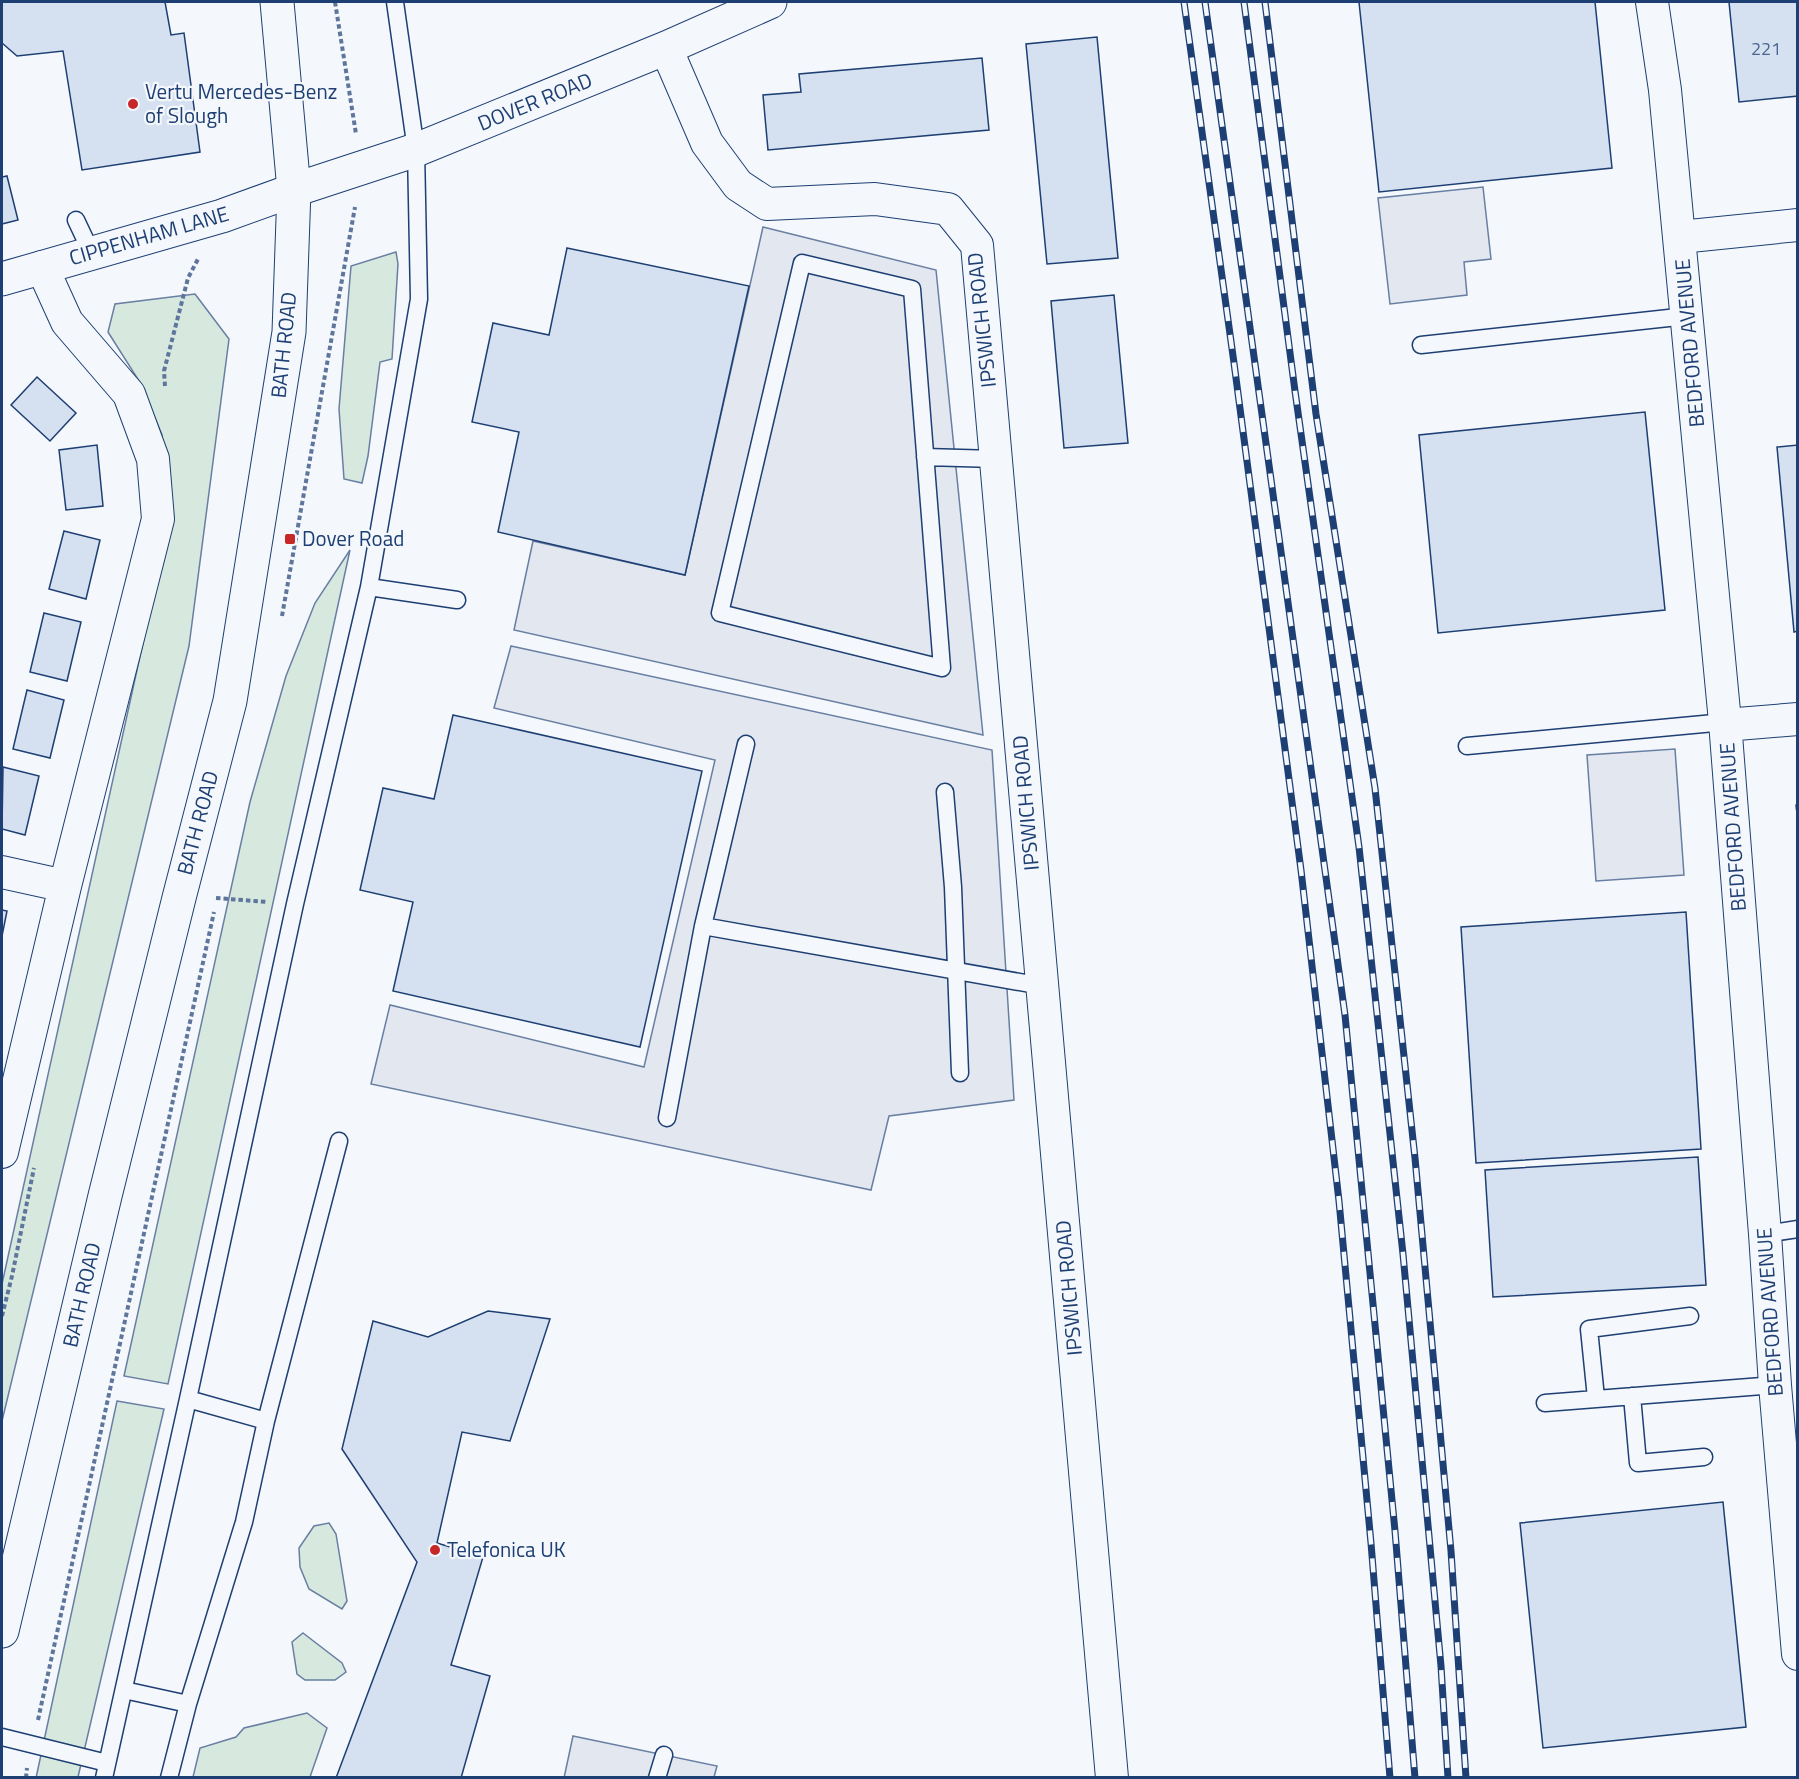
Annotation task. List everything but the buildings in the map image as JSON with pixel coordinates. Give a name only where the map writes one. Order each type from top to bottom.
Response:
[{"type":"main road","name":"BATH ROAD","points":[[2,1631],[102,1207],[232,689],[289,332],[294,190],[277,2]]},
{"type":"main road","name":"DOVER ROAD","points":[[294,190],[416,150],[666,48],[770,2]]},
{"type":"main road","name":"CIPPENHAM LANE","points":[[2,279],[222,216],[294,190]]},
{"type":"street","name":"BEDFORD AVENUE","points":[[1652,2],[1665,90],[1680,237],[1725,723],[1797,1654]]},
{"type":"street","name":"IPSWICH ROAD","points":[[666,48],[707,143],[738,184],[767,204],[875,199],[948,209],[977,245],[1112,1778]]},
{"type":"street","points":[[1680,237],[1797,225]]},
{"type":"street","points":[[2,1152],[65,886],[158,519],[153,459],[129,394],[67,322],[42,267]]},
{"type":"street","points":[[1725,723],[1797,720]]},
{"type":"street","points":[[2,872],[65,886]]},
{"type":"lane","points":[[2,1737],[105,1770],[124,1690],[295,904],[369,587],[419,299],[416,150],[395,2]]},
{"type":"lane","points":[[76,220],[92,254]]},
{"type":"lane","points":[[802,263],[912,289],[925,457],[942,668],[720,613],[802,263]]},
{"type":"lane","points":[[1421,345],[1687,316]]},
{"type":"lane","points":[[925,457],[996,459]]},
{"type":"lane","points":[[369,587],[457,600]]},
{"type":"lane","points":[[1467,746],[1725,723]]},
{"type":"lane","points":[[667,1118],[703,926],[746,744]]},
{"type":"lane","points":[[945,792],[953,887],[960,1073]]},
{"type":"lane","points":[[703,926],[1042,986]]},
{"type":"lane","points":[[170,1778],[188,1704],[244,1522],[266,1422],[339,1141]]},
{"type":"lane","points":[[1765,1234],[1797,1229]]},
{"type":"lane","points":[[1596,1398],[1589,1329],[1690,1316]]},
{"type":"lane","points":[[1545,1403],[1775,1385]]},
{"type":"lane","points":[[1632,1396],[1638,1463],[1704,1456]]},
{"type":"lane","points":[[188,1399],[266,1422]]},
{"type":"lane","points":[[124,1690],[188,1704]]},
{"type":"lane","points":[[657,1778],[664,1755]]},
{"type":"path","points":[[179,897],[295,904]]},
{"type":"shaded area","points":[[1483,187],[1491,259],[1464,262],[1467,295],[1390,304],[1378,198]]},
{"type":"shaded area","points":[[763,227],[936,270],[983,735],[514,630],[533,541],[685,575]]},
{"type":"shaded area","points":[[396,252],[398,264],[392,359],[380,362],[368,456],[362,483],[344,479],[339,409],[351,266]]},
{"type":"shaded area","points":[[195,294],[229,339],[189,646],[2,1421],[2,1284],[170,520],[162,435],[141,384],[108,332],[115,304]]},
{"type":"shaded area","points":[[350,550],[168,1384],[124,1376],[250,802],[286,676],[315,603]]},
{"type":"shaded area","points":[[511,646],[992,750],[1014,1100],[889,1116],[871,1190],[371,1084],[390,1005],[644,1067],[715,760],[494,708]]},
{"type":"shaded area","points":[[1675,749],[1684,875],[1596,881],[1587,755]]},
{"type":"shaded area","points":[[117,1401],[164,1409],[78,1777],[36,1778]]},
{"type":"shaded area","points":[[329,1523],[336,1534],[347,1601],[342,1609],[309,1589],[300,1567],[299,1548],[314,1526]]},
{"type":"shaded area","points":[[303,1633],[342,1663],[346,1672],[335,1680],[305,1680],[297,1674],[292,1642]]},
{"type":"shaded area","points":[[307,1713],[327,1728],[310,1777],[193,1777],[200,1748],[236,1737],[244,1728]]},
{"type":"shaded area","points":[[573,1736],[717,1766],[714,1777],[564,1778]]},
{"type":"railway","points":[[1184,2],[1301,870],[1339,1201],[1390,1778]]},
{"type":"railway","points":[[1205,2],[1345,1015],[1395,1531],[1415,1778]]},
{"type":"railway","points":[[1244,2],[1295,391],[1359,847],[1403,1254],[1441,1666],[1448,1778]]},
{"type":"railway","points":[[1265,2],[1316,414],[1375,788],[1415,1158],[1451,1551],[1466,1778]]},
{"type":"fence","points":[[1798,803],[1796,805],[1798,826]]},
{"type":"place","name":"Vertu Mercedes-Benz of Slough","points":[[133,104]]},
{"type":"place","name":"Dover Road","points":[[290,539]]},
{"type":"place","name":"Telefonica UK","points":[[435,1550]]}]
